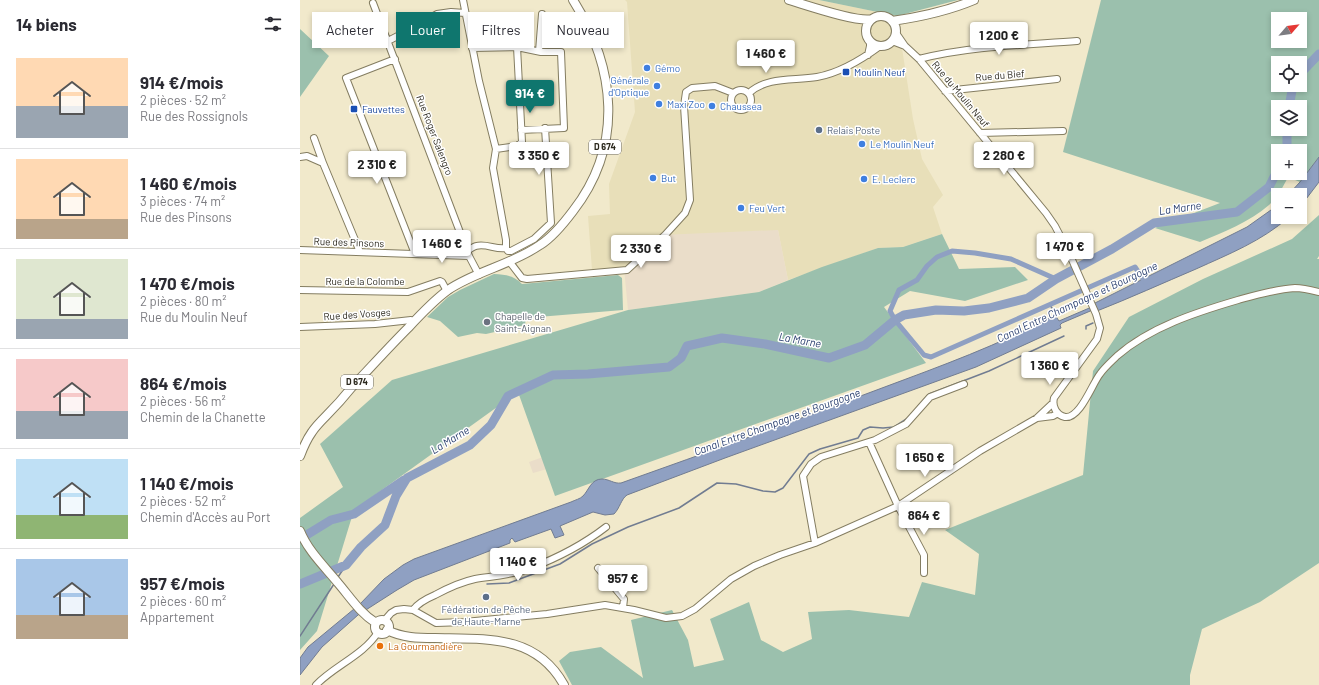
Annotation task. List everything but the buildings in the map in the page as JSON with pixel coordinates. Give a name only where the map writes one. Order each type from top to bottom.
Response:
[{"type":"main road","name":"D 674","points":[[300,456],[312,431],[422,312],[447,291],[470,277],[479,275],[541,244],[566,219],[581,201],[591,183],[604,150],[607,137],[609,113],[607,85],[594,39],[573,0]]},
{"type":"main road","points":[[789,0],[865,20],[872,19]]},
{"type":"main road","points":[[895,27],[912,18],[944,11],[974,0]]},
{"type":"main road","points":[[876,16],[885,16],[895,27],[892,41],[889,44],[880,46],[873,44],[867,38],[866,29],[869,22],[876,16]]},
{"type":"main road","points":[[852,17],[860,22],[866,29]]},
{"type":"main road","points":[[300,531],[310,549],[355,604],[364,614],[388,626],[387,630]]},
{"type":"main road","points":[[380,622],[375,627],[378,632],[384,633],[387,630]]},
{"type":"main road","points":[[387,630],[397,635],[412,638],[490,639],[517,644],[526,648],[547,663],[561,679],[564,685]]},
{"type":"street","points":[[463,0],[468,28]]},
{"type":"street","name":"Rue Roger Salengro","points":[[373,3],[377,12]]},
{"type":"street","points":[[388,41],[437,14],[451,12],[465,13]]},
{"type":"street","points":[[539,52],[542,14]]},
{"type":"street","name":"Rue du Moulin Neuf","points":[[895,27],[905,46],[919,59],[1046,213],[1055,226],[1069,253],[1097,315],[1100,328],[1097,339],[1057,392],[1053,403],[1037,418]]},
{"type":"street","name":"Rue Roger Salengro","points":[[388,41],[468,253],[479,275]]},
{"type":"street","points":[[868,54],[870,41]]},
{"type":"street","name":"Rue du Moulin Neuf","points":[[892,41],[905,46]]},
{"type":"street","points":[[919,59],[974,50],[1078,41]]},
{"type":"street","points":[[749,93],[765,83],[773,81],[796,80],[817,77],[830,73],[854,63],[880,46]]},
{"type":"street","points":[[472,48],[496,149],[493,168],[504,226],[506,248]]},
{"type":"street","points":[[496,149],[517,146],[522,142],[516,48]]},
{"type":"street","points":[[521,48],[539,52],[561,52],[564,128],[521,130]]},
{"type":"street","points":[[395,60],[346,78],[414,254]]},
{"type":"street","name":"Rue du Bief","points":[[945,91],[1057,79]]},
{"type":"street","points":[[509,261],[522,278],[527,280],[627,270],[650,250],[685,213],[690,200],[684,106],[686,92],[692,88],[715,86],[733,93]]},
{"type":"street","points":[[742,89],[749,93],[751,96],[751,103],[747,108],[741,110],[734,108],[731,97],[736,90],[742,89]]},
{"type":"street","name":"Rue des Pinsons","points":[[300,250],[414,254],[468,253],[478,246],[489,246],[502,249],[506,248],[508,251],[511,251],[534,238],[551,224],[545,128]]},
{"type":"street","points":[[980,133],[1063,131]]},
{"type":"street","points":[[314,138],[360,252]]},
{"type":"street","points":[[300,157],[307,156],[323,163]]},
{"type":"street","name":"Rue de la Colombe","points":[[300,290],[408,292],[440,281],[447,291]]},
{"type":"street","points":[[1053,403],[1061,416],[1068,417],[1075,414],[1099,374],[1106,366],[1129,346],[1160,329],[1199,313],[1251,297],[1295,288],[1319,292]]},
{"type":"street","name":"Rue des Vosges","points":[[300,328],[375,324],[411,320],[414,322]]},
{"type":"street","points":[[815,542],[803,476],[811,464],[821,457],[869,442],[906,424],[930,398],[964,384]]},
{"type":"street","points":[[380,622],[396,610],[404,609],[413,610],[436,623],[465,622],[547,614],[605,605],[666,618],[682,616],[695,609],[731,579],[754,566],[815,542],[898,506],[980,451],[1037,418],[1052,416],[1058,413]]},
{"type":"street","points":[[869,442],[898,506],[924,555],[924,573]]},
{"type":"street","points":[[413,610],[430,597],[459,584],[474,579],[511,575],[531,568],[575,547],[606,527]]},
{"type":"street","points":[[598,568],[624,599],[623,608]]},
{"type":"street","points":[[316,685],[323,678],[370,644],[378,632]]},
{"type":"shaded area","points":[[625,0],[819,0],[897,16],[913,119],[922,159],[943,195],[933,207],[942,234],[903,247],[878,248],[788,280],[778,230],[624,268],[592,270],[588,216],[610,214],[609,184],[635,112],[627,2]]},
{"type":"shaded area","points":[[778,230],[788,280],[759,292],[628,310],[624,268],[661,235]]},
{"type":"shaded area","points":[[543,457],[547,469],[533,473],[529,462]]},
{"type":"green space","points":[[819,0],[958,0],[897,16]]},
{"type":"green space","points":[[1101,0],[1319,0],[1319,157],[1307,173],[1307,144],[1271,144],[1271,180],[1286,180],[1282,188],[1271,188],[1271,203],[1262,211],[1236,226],[1200,242],[1155,228],[1220,203],[1063,152]]},
{"type":"green space","points":[[300,29],[312,40],[312,48],[320,48],[329,56],[300,97]]},
{"type":"green space","points":[[1319,215],[1319,256],[1317,259],[1319,259],[1319,563],[1260,602],[1202,629],[1190,675],[1190,685],[572,685],[559,661],[570,652],[601,647],[643,678],[631,620],[672,610],[688,640],[694,667],[724,660],[710,619],[749,602],[761,640],[783,652],[812,639],[808,612],[849,610],[909,617],[922,582],[975,595],[979,554],[945,530],[1083,475],[1093,371],[1129,317],[1203,279],[1292,239]]},
{"type":"green space","points":[[942,234],[959,269],[1015,267],[1028,280],[965,301],[910,291],[884,307],[926,363],[555,496],[518,392],[354,510],[317,631],[300,650],[300,518],[343,487],[320,444],[392,380],[628,310],[759,292],[822,267],[878,248],[903,247]]},
{"type":"green space","points":[[494,274],[512,277],[522,284],[618,275],[622,278],[623,310],[526,318],[525,325],[486,334],[477,333],[458,337],[440,321],[427,317],[448,297]]},
{"type":"water","points":[[1319,157],[1319,182],[1307,198],[1307,188],[1294,188],[1302,180],[1307,180],[1307,173]]},
{"type":"water","points":[[1271,210],[1271,224],[1281,224],[1233,252],[1122,301],[1097,311],[1095,309],[1062,323],[1060,325],[1061,328],[976,367],[627,495],[614,514],[605,515],[593,512],[560,526],[564,535],[555,538],[551,529],[515,542],[512,538],[510,543],[414,580],[358,615],[322,647],[300,675],[300,658],[308,647],[360,604],[384,579],[414,559],[580,498],[598,479],[621,483],[948,363],[1013,336],[1055,315],[1059,321],[1094,306],[1093,304],[1247,227]]},
{"type":"waterway","name":"La Marne","points":[[1307,67],[1319,54]]},
{"type":"waterway","name":"La Marne","points":[[1290,100],[1292,92]]},
{"type":"waterway","name":"La Marne","points":[[1287,136],[1287,144]]},
{"type":"waterway","name":"La Marne","points":[[300,584],[346,565],[361,547],[385,525],[396,496],[407,478],[470,445],[491,425],[508,396],[553,375],[588,374],[669,367],[681,358],[687,346],[722,338],[765,344],[829,358],[865,345],[895,320],[904,315],[936,310],[964,311],[989,308],[1028,298],[1056,279],[1112,249],[1154,223],[1237,212],[1269,187],[1272,180]]},
{"type":"waterway","name":"Canal Entre Champagne et Bourgogne","points":[[1056,279],[1011,259],[952,251],[937,257],[927,266],[917,280],[899,290],[890,311],[895,320],[924,355],[931,357],[1135,267],[1145,282]]},
{"type":"waterway","name":"Canal Entre Champagne et Bourgogne","points":[[1049,304],[1052,308]]},
{"type":"waterway","points":[[1086,329],[1086,326],[1093,323]]},
{"type":"waterway","points":[[918,406],[929,394],[989,371],[1064,336]]},
{"type":"waterway","points":[[487,584],[509,583],[560,564],[592,544],[628,527],[679,508],[717,483],[736,484],[763,491],[775,492],[783,488],[809,454],[820,449],[858,438],[863,430],[870,427],[894,427],[908,418]]},
{"type":"waterway","name":"La Marne","points":[[300,539],[331,520],[354,514],[404,480]]},
{"type":"waterway","name":"La Marne","points":[[338,577],[346,565]]},
{"type":"waterway","name":"La Marne","points":[[300,636],[334,584]]},
{"type":"place","name":"Gémo","points":[[647,68]]},
{"type":"place","name":"Moulin Neuf","points":[[846,72]]},
{"type":"place","name":"Générale d'Optique","points":[[657,86]]},
{"type":"place","name":"Maxi Zoo","points":[[659,104]]},
{"type":"place","name":"Chaussea","points":[[712,106]]},
{"type":"place","name":"Fauvettes","points":[[354,109]]},
{"type":"place","name":"Relais Poste","points":[[819,130]]},
{"type":"place","name":"Le Moulin Neuf","points":[[862,144]]},
{"type":"place","name":"But","points":[[653,178]]},
{"type":"place","name":"E. Leclerc","points":[[864,179]]},
{"type":"place","name":"Feu Vert","points":[[741,208]]},
{"type":"place","name":"Chapelle de Saint-Aignan","points":[[487,322]]},
{"type":"place","name":"Fédération de Pêche de Haute-Marne","points":[[486,597]]},
{"type":"place","name":"La Gourmandière","points":[[380,646]]}]
